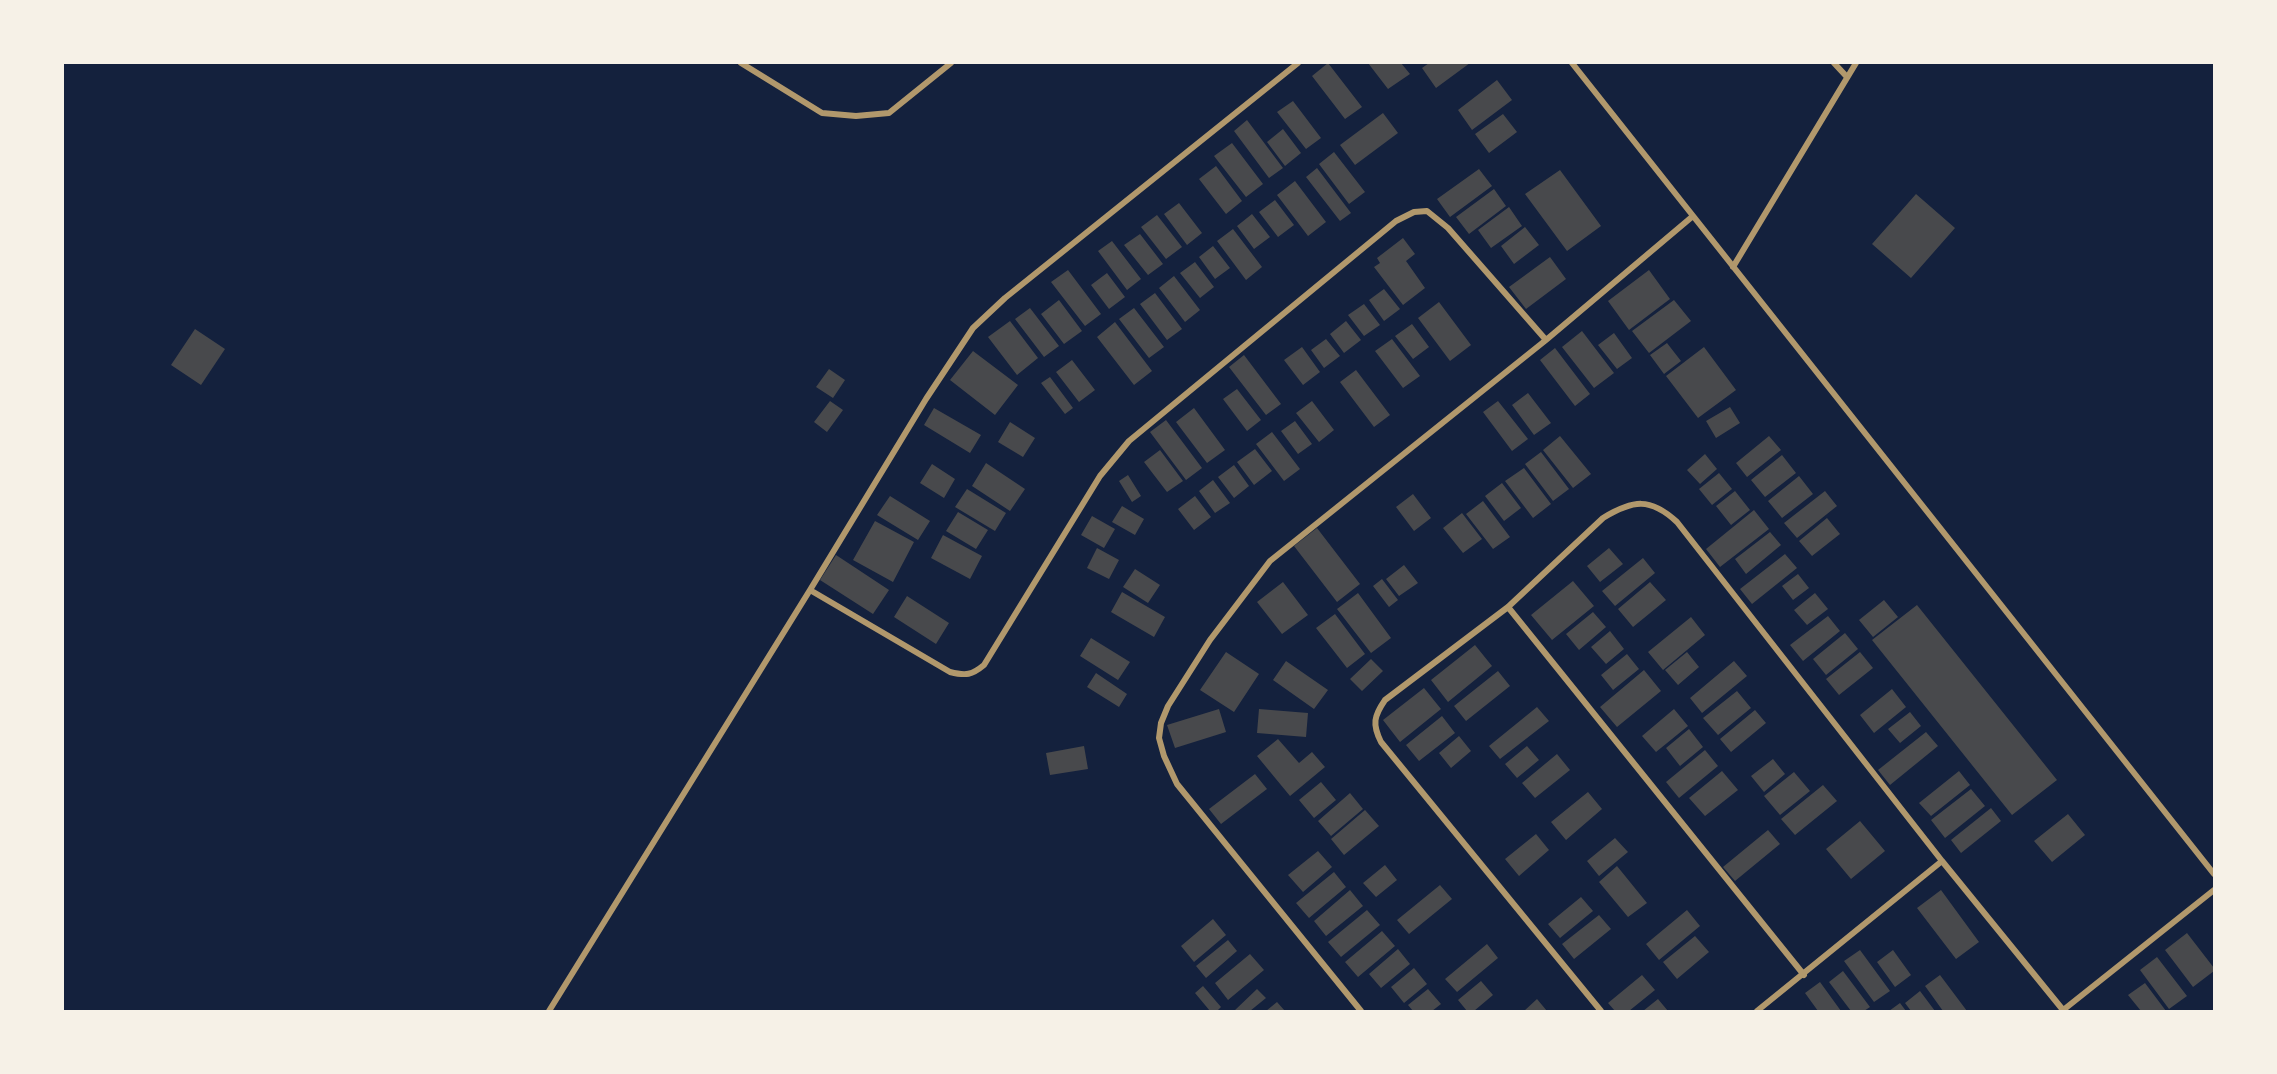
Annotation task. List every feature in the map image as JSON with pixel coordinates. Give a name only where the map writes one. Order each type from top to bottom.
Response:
[{"type":"street","points":[[741,63],[822,113],[856,116],[889,113],[951,63]]},
{"type":"street","points":[[549,1011],[926,399],[973,328],[1005,298],[1298,63]]},
{"type":"street","points":[[1572,63],[2214,873]]},
{"type":"street","points":[[1834,63],[1847,77]]},
{"type":"street","points":[[1733,267],[1856,63]]},
{"type":"street","points":[[810,590],[950,672],[964,676],[973,674],[984,665],[1100,476],[1129,441],[1396,221],[1414,212],[1426,211],[1448,228],[1546,340]]},
{"type":"street","points":[[1361,1011],[1177,784],[1164,756],[1159,738],[1161,723],[1168,706],[1210,640],[1270,561],[1546,340],[1693,216]]},
{"type":"street","points":[[1601,1011],[1381,742],[1374,729],[1374,717],[1385,700],[1508,607],[1603,518],[1632,504],[1660,507],[1677,522],[2062,1011],[2214,890]]},
{"type":"street","points":[[1508,607],[1804,975]]},
{"type":"street","points":[[1757,1011],[1942,861]]},
{"type":"building","points":[[1328,63],[1362,107],[1345,119],[1312,76]]},
{"type":"building","points":[[1368,63],[1401,63],[1410,74],[1388,89]]},
{"type":"building","points":[[1429,63],[1470,63],[1436,88],[1422,68]]},
{"type":"building","points":[[1497,80],[1512,100],[1472,130],[1458,110]]},
{"type":"building","points":[[1293,101],[1321,138],[1306,149],[1277,112]]},
{"type":"building","points":[[1383,113],[1398,133],[1355,165],[1340,145]]},
{"type":"building","points":[[1503,114],[1517,132],[1489,153],[1475,134]]},
{"type":"building","points":[[1247,120],[1283,168],[1269,178],[1234,131]]},
{"type":"building","points":[[1283,129],[1301,153],[1285,166],[1267,142]]},
{"type":"building","points":[[1232,143],[1263,184],[1246,197],[1214,156]]},
{"type":"building","points":[[1334,152],[1365,192],[1349,204],[1319,164]]},
{"type":"building","points":[[1216,166],[1242,201],[1226,214],[1199,179]]},
{"type":"building","points":[[1317,168],[1351,213],[1340,221],[1306,177]]},
{"type":"building","points":[[1479,169],[1492,186],[1450,217],[1437,199]]},
{"type":"building","points":[[1560,170],[1601,226],[1567,251],[1525,194]]},
{"type":"building","points":[[1295,181],[1326,222],[1308,236],[1277,195]]},
{"type":"building","points":[[1494,189],[1506,206],[1469,234],[1456,217]]},
{"type":"building","points":[[1916,194],[1955,228],[1911,278],[1872,244]]},
{"type":"building","points":[[1275,200],[1294,225],[1278,237],[1259,212]]},
{"type":"building","points":[[1179,203],[1202,233],[1187,245],[1164,214]]},
{"type":"building","points":[[1509,207],[1522,226],[1491,248],[1478,230]]},
{"type":"building","points":[[1252,214],[1270,237],[1254,249],[1237,226]]},
{"type":"building","points":[[1157,215],[1182,247],[1166,259],[1141,227]]},
{"type":"building","points":[[1525,227],[1539,245],[1514,264],[1501,246]]},
{"type":"building","points":[[1233,229],[1262,267],[1246,280],[1217,241]]},
{"type":"building","points":[[1140,234],[1163,264],[1148,275],[1124,245]]},
{"type":"building","points":[[1403,238],[1415,254],[1406,261],[1425,288],[1403,305],[1374,267],[1380,263],[1377,258]]},
{"type":"building","points":[[1112,241],[1141,279],[1127,290],[1098,251]]},
{"type":"building","points":[[1213,246],[1230,268],[1215,279],[1199,257]]},
{"type":"building","points":[[1550,257],[1566,279],[1526,309],[1509,287]]},
{"type":"building","points":[[1195,262],[1214,287],[1200,298],[1180,273]]},
{"type":"building","points":[[1068,270],[1101,314],[1085,326],[1051,282]]},
{"type":"building","points":[[1649,270],[1670,299],[1629,330],[1608,301]]},
{"type":"building","points":[[1107,273],[1125,297],[1109,309],[1091,285]]},
{"type":"building","points":[[1174,276],[1200,310],[1185,322],[1159,288]]},
{"type":"building","points":[[1384,289],[1400,309],[1384,321],[1369,300]]},
{"type":"building","points":[[1155,293],[1182,329],[1167,340],[1140,304]]},
{"type":"building","points":[[1059,300],[1082,331],[1064,344],[1041,314]]},
{"type":"building","points":[[1674,300],[1691,321],[1649,353],[1632,331]]},
{"type":"building","points":[[1439,302],[1471,345],[1450,361],[1418,318]]},
{"type":"building","points":[[1364,304],[1380,325],[1364,336],[1348,315]]},
{"type":"building","points":[[1030,308],[1059,346],[1044,357],[1015,319]]},
{"type":"building","points":[[1134,308],[1164,347],[1149,358],[1119,319]]},
{"type":"building","points":[[1010,321],[1038,358],[1017,375],[988,337]]},
{"type":"building","points":[[1346,321],[1361,340],[1344,353],[1330,334]]},
{"type":"building","points":[[1115,322],[1152,371],[1134,385],[1097,337]]},
{"type":"building","points":[[1412,324],[1429,347],[1413,359],[1395,336]]},
{"type":"building","points":[[195,329],[225,349],[201,385],[171,365]]},
{"type":"building","points":[[1582,331],[1614,373],[1594,388],[1562,347]]},
{"type":"building","points":[[1614,333],[1632,358],[1617,369],[1598,345]]},
{"type":"building","points":[[1326,339],[1340,356],[1324,368],[1311,350]]},
{"type":"building","points":[[1392,339],[1420,376],[1403,388],[1375,351]]},
{"type":"building","points":[[1667,343],[1681,361],[1664,374],[1650,355]]},
{"type":"building","points":[[1302,347],[1320,372],[1303,385],[1284,360]]},
{"type":"building","points":[[1704,347],[1736,390],[1698,418],[1666,376]]},
{"type":"building","points":[[1555,348],[1590,394],[1575,406],[1540,360]]},
{"type":"building","points":[[973,351],[1018,385],[995,415],[950,380]]},
{"type":"building","points":[[1244,355],[1281,404],[1266,415],[1229,367]]},
{"type":"building","points":[[1072,360],[1095,390],[1079,402],[1056,372]]},
{"type":"building","points":[[829,369],[845,380],[833,398],[816,387]]},
{"type":"building","points":[[1356,370],[1390,415],[1374,427],[1340,382]]},
{"type":"building","points":[[1050,377],[1073,408],[1065,414],[1041,383]]},
{"type":"building","points":[[1237,389],[1261,420],[1247,431],[1223,399]]},
{"type":"building","points":[[1528,393],[1551,423],[1534,435],[1512,405]]},
{"type":"building","points":[[830,401],[843,410],[827,432],[814,422]]},
{"type":"building","points":[[1312,401],[1334,430],[1319,442],[1296,413]]},
{"type":"building","points":[[1498,401],[1528,439],[1512,451],[1483,412]]},
{"type":"building","points":[[1730,407],[1740,423],[1716,438],[1706,421]]},
{"type":"building","points":[[934,408],[981,435],[970,453],[924,425]]},
{"type":"building","points":[[1194,408],[1225,450],[1207,463],[1176,422]]},
{"type":"building","points":[[1166,420],[1202,468],[1186,480],[1150,432]]},
{"type":"building","points":[[1295,421],[1312,444],[1298,454],[1281,431]]},
{"type":"building","points":[[1010,422],[1035,438],[1023,457],[998,442]]},
{"type":"building","points":[[1272,432],[1300,469],[1284,481],[1256,444]]},
{"type":"building","points":[[1560,436],[1591,474],[1573,488],[1543,450]]},
{"type":"building","points":[[1769,436],[1781,450],[1747,477],[1736,463]]},
{"type":"building","points":[[1255,449],[1272,471],[1254,485],[1237,462]]},
{"type":"building","points":[[1160,450],[1183,481],[1167,492],[1144,462]]},
{"type":"building","points":[[1541,452],[1569,489],[1553,501],[1525,464]]},
{"type":"building","points":[[1705,454],[1717,469],[1700,484],[1687,470]]},
{"type":"building","points":[[1782,455],[1796,473],[1765,497],[1751,480]]},
{"type":"building","points":[[986,463],[1025,489],[1010,511],[972,486]]},
{"type":"building","points":[[932,464],[955,479],[944,498],[920,483]]},
{"type":"building","points":[[1234,465],[1249,486],[1234,498],[1218,477]]},
{"type":"building","points":[[1524,468],[1551,504],[1533,518],[1505,481]]},
{"type":"building","points":[[1719,473],[1732,489],[1712,505],[1699,489]]},
{"type":"building","points":[[1128,475],[1141,496],[1132,502],[1119,481]]},
{"type":"building","points":[[1799,476],[1813,494],[1782,518],[1768,501]]},
{"type":"building","points":[[1213,480],[1230,503],[1215,513],[1199,491]]},
{"type":"building","points":[[1502,483],[1521,508],[1504,521],[1485,496]]},
{"type":"building","points":[[967,489],[1006,513],[995,531],[955,507]]},
{"type":"building","points":[[1735,491],[1750,510],[1731,525],[1716,506]]},
{"type":"building","points":[[1825,491],[1837,506],[1797,538],[1784,523]]},
{"type":"building","points":[[1413,494],[1431,518],[1414,531],[1396,507]]},
{"type":"building","points":[[890,496],[930,521],[918,540],[877,515]]},
{"type":"building","points":[[1195,496],[1211,517],[1194,530],[1178,509]]},
{"type":"building","points":[[1483,501],[1510,537],[1493,549],[1466,514]]},
{"type":"building","points":[[1122,506],[1144,519],[1135,535],[1112,522]]},
{"type":"building","points":[[1754,510],[1769,529],[1720,567],[1706,549]]},
{"type":"building","points":[[958,512],[988,530],[976,549],[946,531]]},
{"type":"building","points":[[1462,513],[1482,539],[1463,553],[1443,528]]},
{"type":"building","points":[[1092,516],[1115,529],[1104,548],[1081,535]]},
{"type":"building","points":[[1827,518],[1840,534],[1812,556],[1799,541]]},
{"type":"building","points":[[875,521],[914,542],[893,582],[853,560]]},
{"type":"building","points":[[1317,528],[1360,584],[1337,602],[1294,546]]},
{"type":"building","points":[[1770,532],[1781,545],[1746,574],[1735,559]]},
{"type":"building","points":[[943,535],[982,556],[970,579],[931,558]]},
{"type":"building","points":[[1097,548],[1119,560],[1109,579],[1087,568]]},
{"type":"building","points":[[1609,548],[1623,564],[1600,582],[1587,566]]},
{"type":"building","points":[[1785,554],[1797,568],[1752,604],[1740,589]]},
{"type":"building","points":[[836,555],[889,590],[873,614],[820,580]]},
{"type":"building","points":[[1643,558],[1655,573],[1615,606],[1602,591]]},
{"type":"building","points":[[1404,565],[1418,583],[1399,596],[1386,579]]},
{"type":"building","points":[[1135,569],[1160,585],[1148,603],[1123,587]]},
{"type":"building","points":[[1798,574],[1809,588],[1793,600],[1782,586]]},
{"type":"building","points":[[1382,579],[1398,600],[1389,607],[1373,586]]},
{"type":"building","points":[[1573,581],[1594,606],[1552,640],[1531,615]]},
{"type":"building","points":[[1283,582],[1308,615],[1282,634],[1257,602]]},
{"type":"building","points":[[1650,582],[1666,600],[1633,627],[1618,609]]},
{"type":"building","points":[[1122,592],[1165,617],[1154,637],[1111,612]]},
{"type":"building","points":[[1358,593],[1391,638],[1371,653],[1337,609]]},
{"type":"building","points":[[1815,593],[1828,609],[1807,625],[1794,610]]},
{"type":"building","points":[[907,596],[949,623],[936,644],[894,617]]},
{"type":"building","points":[[1884,600],[1898,617],[1873,637],[1859,620]]},
{"type":"building","points":[[1917,605],[2057,780],[2012,815],[1872,640]]},
{"type":"building","points":[[1593,612],[1606,627],[1579,650],[1566,634]]},
{"type":"building","points":[[1335,614],[1365,654],[1347,668],[1316,628]]},
{"type":"building","points":[[1828,616],[1840,631],[1803,661],[1790,645]]},
{"type":"building","points":[[1691,617],[1705,635],[1663,670],[1648,652]]},
{"type":"building","points":[[1610,631],[1624,649],[1606,664],[1591,647]]},
{"type":"building","points":[[1845,633],[1858,649],[1826,675],[1813,659]]},
{"type":"building","points":[[1091,638],[1130,662],[1118,680],[1080,656]]},
{"type":"building","points":[[1475,645],[1492,666],[1448,702],[1431,680]]},
{"type":"building","points":[[1226,652],[1259,674],[1234,712],[1200,690]]},
{"type":"building","points":[[1687,652],[1699,667],[1678,685],[1665,670]]},
{"type":"building","points":[[1860,652],[1873,668],[1839,695],[1826,679]]},
{"type":"building","points":[[1627,654],[1639,669],[1613,690],[1601,675]]},
{"type":"building","points":[[1371,659],[1383,671],[1362,691],[1350,679]]},
{"type":"building","points":[[1286,661],[1328,690],[1314,709],[1273,680]]},
{"type":"building","points":[[1734,661],[1747,676],[1702,713],[1690,698]]},
{"type":"building","points":[[1644,670],[1661,691],[1617,727],[1600,707]]},
{"type":"building","points":[[1498,671],[1510,686],[1466,721],[1454,706]]},
{"type":"building","points":[[1096,673],[1127,694],[1119,707],[1087,687]]},
{"type":"building","points":[[1424,688],[1441,709],[1400,742],[1383,720]]},
{"type":"building","points":[[1892,689],[1906,707],[1874,733],[1860,715]]},
{"type":"building","points":[[1737,691],[1751,708],[1718,735],[1703,718]]},
{"type":"building","points":[[1537,707],[1549,721],[1500,759],[1489,746]]},
{"type":"building","points":[[1219,709],[1226,732],[1175,748],[1167,725]]},
{"type":"building","points":[[1259,709],[1308,713],[1306,737],[1257,733]]},
{"type":"building","points":[[1674,709],[1688,726],[1656,752],[1642,736]]},
{"type":"building","points":[[1755,710],[1766,723],[1731,752],[1720,739]]},
{"type":"building","points":[[1910,712],[1921,726],[1900,743],[1888,729]]},
{"type":"building","points":[[1442,716],[1455,733],[1419,761],[1406,745]]},
{"type":"building","points":[[1689,729],[1703,747],[1680,766],[1666,748]]},
{"type":"building","points":[[1926,732],[1938,746],[1890,785],[1878,770]]},
{"type":"building","points":[[1459,736],[1471,751],[1451,768],[1439,753]]},
{"type":"building","points":[[1278,739],[1299,763],[1312,752],[1325,767],[1290,796],[1257,756]]},
{"type":"building","points":[[1084,746],[1088,769],[1050,775],[1046,753]]},
{"type":"building","points":[[1527,746],[1539,760],[1517,778],[1505,764]]},
{"type":"building","points":[[1705,750],[1718,766],[1679,798],[1666,782]]},
{"type":"building","points":[[1557,754],[1570,770],[1535,798],[1522,783]]},
{"type":"building","points":[[1773,759],[1785,774],[1764,792],[1751,776]]},
{"type":"building","points":[[1722,771],[1738,790],[1705,816],[1689,798]]},
{"type":"building","points":[[1959,771],[1970,785],[1931,816],[1919,803]]},
{"type":"building","points":[[1794,772],[1810,791],[1780,815],[1764,796]]},
{"type":"building","points":[[1255,774],[1267,789],[1221,824],[1209,809]]},
{"type":"building","points":[[1321,782],[1336,800],[1314,818],[1299,800]]},
{"type":"building","points":[[1823,785],[1837,801],[1795,835],[1781,819]]},
{"type":"building","points":[[1971,789],[1985,806],[1945,838],[1931,820]]},
{"type":"building","points":[[1588,792],[1602,809],[1566,840],[1551,822]]},
{"type":"building","points":[[1350,793],[1363,809],[1331,836],[1318,821]]},
{"type":"building","points":[[1991,808],[2001,821],[1961,853],[1951,840]]},
{"type":"building","points":[[1365,810],[1379,826],[1344,855],[1331,839]]},
{"type":"building","points":[[2068,814],[2085,835],[2052,862],[2034,841]]},
{"type":"building","points":[[1860,821],[1885,851],[1851,879],[1826,849]]},
{"type":"building","points":[[1768,830],[1780,844],[1735,881],[1723,867]]},
{"type":"building","points":[[1536,834],[1549,850],[1519,876],[1505,859]]},
{"type":"building","points":[[1615,838],[1628,852],[1599,876],[1587,861]]},
{"type":"building","points":[[1318,851],[1332,867],[1303,892],[1288,875]]},
{"type":"building","points":[[1385,865],[1397,880],[1376,897],[1363,883]]},
{"type":"building","points":[[1617,866],[1647,903],[1628,917],[1599,882]]},
{"type":"building","points":[[1334,872],[1346,887],[1309,918],[1296,903]]},
{"type":"building","points":[[1440,885],[1452,899],[1409,934],[1397,920]]},
{"type":"building","points":[[1350,890],[1363,906],[1326,936],[1314,921]]},
{"type":"building","points":[[1941,890],[1979,942],[1956,959],[1917,908]]},
{"type":"building","points":[[1581,897],[1593,911],[1560,938],[1548,924]]},
{"type":"building","points":[[1367,910],[1380,925],[1341,957],[1328,942]]},
{"type":"building","points":[[1687,910],[1700,926],[1659,960],[1646,944]]},
{"type":"building","points":[[1599,915],[1611,929],[1574,959],[1562,944]]},
{"type":"building","points":[[1213,919],[1226,935],[1194,962],[1181,946]]},
{"type":"building","points":[[1382,931],[1395,946],[1358,977],[1345,962]]},
{"type":"building","points":[[2187,933],[2214,968],[2214,971],[2193,987],[2165,950]]},
{"type":"building","points":[[1695,936],[1709,952],[1677,979],[1663,962]]},
{"type":"building","points":[[1228,940],[1237,951],[1206,978],[1196,966]]},
{"type":"building","points":[[1487,944],[1498,958],[1457,992],[1445,979]]},
{"type":"building","points":[[1398,949],[1410,964],[1381,988],[1369,974]]},
{"type":"building","points":[[1860,950],[1890,991],[1874,1002],[1844,961]]},
{"type":"building","points":[[1893,950],[1911,975],[1895,987],[1877,962]]},
{"type":"building","points":[[1250,954],[1264,970],[1228,1000],[1215,983]]},
{"type":"building","points":[[2157,957],[2187,996],[2169,1009],[2140,970]]},
{"type":"building","points":[[1414,968],[1427,984],[1404,1003],[1391,987]]},
{"type":"building","points":[[1843,971],[1870,1007],[1864,1011],[1851,1011],[1829,982]]},
{"type":"building","points":[[1642,975],[1655,990],[1629,1011],[1615,1011],[1608,1003]]},
{"type":"building","points":[[1940,975],[1967,1011],[1943,1011],[1925,986]]},
{"type":"building","points":[[1481,981],[1493,995],[1474,1011],[1467,1011],[1458,1000]]},
{"type":"building","points":[[1820,982],[1841,1011],[1818,1011],[1805,993]]},
{"type":"building","points":[[2145,983],[2166,1011],[2141,1011],[2128,995]]},
{"type":"building","points":[[1203,986],[1221,1007],[1217,1011],[1210,1011],[1195,993]]},
{"type":"building","points":[[1257,989],[1266,998],[1250,1011],[1234,1011]]},
{"type":"building","points":[[1428,989],[1441,1004],[1432,1011],[1413,1011],[1408,1005]]},
{"type":"building","points":[[1920,991],[1935,1011],[1911,1011],[1905,1003]]},
{"type":"building","points":[[1537,999],[1547,1011],[1524,1011]]},
{"type":"building","points":[[1658,999],[1668,1011],[1643,1011]]},
{"type":"building","points":[[1277,1002],[1285,1011],[1266,1011]]},
{"type":"building","points":[[1900,1003],[1906,1011],[1889,1011]]}]
